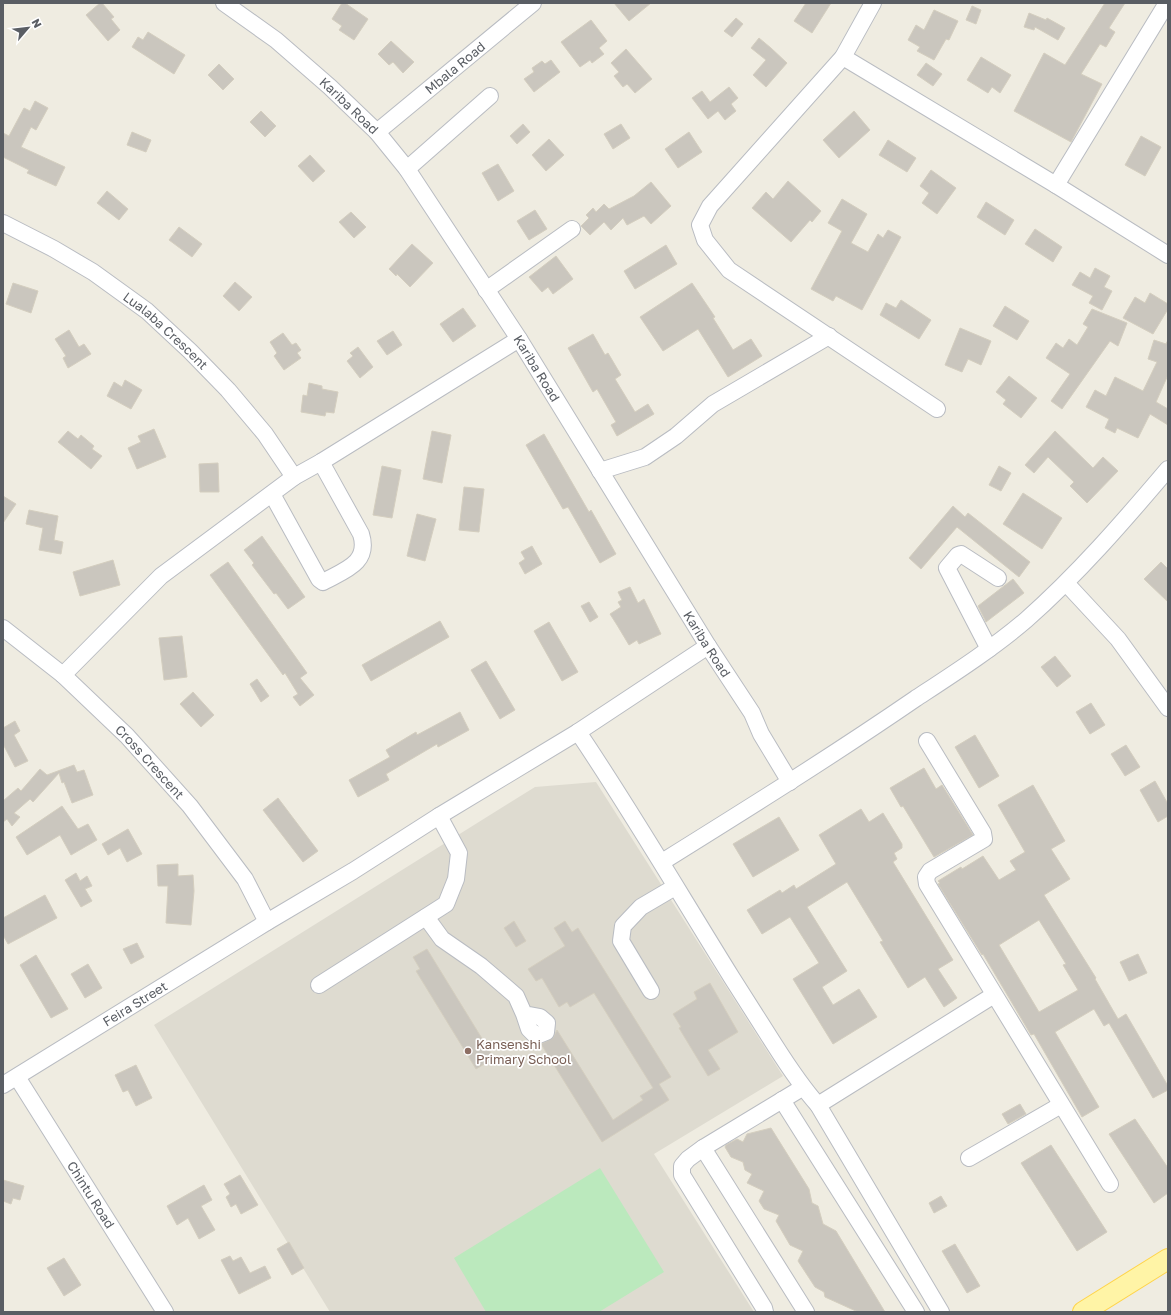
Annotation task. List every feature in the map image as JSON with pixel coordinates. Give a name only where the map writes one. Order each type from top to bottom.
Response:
[{"type":"main road","points":[[1083,1312],[1168,1259]]},
{"type":"street","name":"Kariba Road","points":[[224,3],[276,40],[330,87],[377,132],[407,169],[518,339],[708,646],[752,713],[761,734],[790,782]]},
{"type":"street","name":"Mbala Road","points":[[377,132],[533,3]]},
{"type":"street","points":[[873,3],[843,57],[710,206],[700,225],[705,240],[729,270],[937,409]]},
{"type":"street","points":[[1056,186],[1167,3]]},
{"type":"street","points":[[843,57],[1168,255]]},
{"type":"street","points":[[407,169],[490,96]]},
{"type":"street","name":"Lualaba Crescent","points":[[3,224],[54,249],[93,272],[147,311],[190,351],[228,390],[265,434],[294,477]]},
{"type":"street","points":[[486,290],[572,229]]},
{"type":"street","points":[[600,471],[644,457],[676,436],[713,404],[829,336]]},
{"type":"street","points":[[63,675],[161,576],[294,477],[321,462],[518,339]]},
{"type":"street","points":[[272,494],[319,579],[323,582],[349,568],[357,562],[364,544],[361,534],[321,462]]},
{"type":"street","points":[[662,862],[790,782],[879,724],[989,649],[1025,620],[1066,583],[1117,529],[1168,469]]},
{"type":"street","points":[[989,649],[947,568],[958,555],[961,554],[998,578]]},
{"type":"street","points":[[1066,583],[1118,639],[1168,708]]},
{"type":"street","name":"Cross Crescent","points":[[3,628],[63,675],[127,736],[190,806],[245,878],[267,922]]},
{"type":"street","name":"Feira Street","points":[[3,1085],[578,732],[708,646]]},
{"type":"street","points":[[578,732],[662,862],[675,886],[802,1088],[818,1105],[942,1312]]},
{"type":"street","points":[[926,741],[983,833],[984,839],[930,871],[926,877],[927,884],[1110,1184]]},
{"type":"street","points":[[319,985],[446,904],[456,879],[459,853],[439,816]]},
{"type":"street","points":[[651,991],[621,941],[623,926],[641,907],[675,886]]},
{"type":"street","points":[[426,917],[442,939],[481,966],[516,996],[524,1014]]},
{"type":"street","points":[[818,1105],[994,995]]},
{"type":"street","name":"Chintu Road","points":[[17,1077],[165,1312]]},
{"type":"street","points":[[765,1312],[764,1308],[682,1175],[682,1166],[688,1159],[703,1148],[802,1088]]},
{"type":"street","points":[[782,1100],[916,1312]]},
{"type":"street","points":[[969,1158],[1061,1105]]},
{"type":"street","points":[[703,1148],[806,1312]]},
{"type":"shaded area","name":"Kansenshi Primary School","points":[[596,782],[783,1076],[654,1154],[754,1312],[330,1312],[154,1025],[535,787]]},
{"type":"green space","points":[[600,1168],[664,1272],[599,1312],[486,1312],[454,1258]]},
{"type":"building","points":[[102,3],[114,17],[111,19],[120,30],[108,41],[86,15]]},
{"type":"building","points":[[342,3],[345,3],[368,19],[354,40],[339,30],[342,26],[332,19]]},
{"type":"building","points":[[614,3],[651,3],[629,21]]},
{"type":"building","points":[[806,3],[831,3],[812,33],[794,21]]},
{"type":"building","points":[[1105,3],[1125,3],[1109,28],[1115,32],[1106,47],[1100,44],[1081,74],[1102,84],[1071,142],[1014,111],[1044,53],[1065,65]]},
{"type":"building","points":[[972,6],[981,10],[976,24],[966,20]]},
{"type":"building","points":[[934,10],[958,21],[949,40],[946,39],[934,60],[917,51],[920,47],[908,40],[916,25],[924,30]]},
{"type":"building","points":[[1029,13],[1046,20],[1047,18],[1065,28],[1058,40],[1035,27],[1034,30],[1024,27]]},
{"type":"building","points":[[736,18],[743,24],[732,37],[724,31]]},
{"type":"building","points":[[591,20],[607,41],[599,48],[604,54],[592,63],[590,60],[580,67],[561,42]]},
{"type":"building","points":[[148,32],[185,55],[174,74],[132,47],[138,37],[143,40]]},
{"type":"building","points":[[759,38],[787,63],[766,87],[753,75],[766,60],[751,48]]},
{"type":"building","points":[[391,41],[414,62],[403,73],[393,62],[389,65],[378,54]]},
{"type":"building","points":[[626,49],[652,79],[635,93],[627,84],[623,87],[614,76],[619,72],[611,63]]},
{"type":"building","points":[[981,57],[1011,75],[1000,93],[992,87],[988,93],[967,80]]},
{"type":"building","points":[[551,60],[560,72],[534,92],[524,79],[534,72],[532,68],[542,61],[545,64]]},
{"type":"building","points":[[926,63],[942,74],[933,86],[917,75]]},
{"type":"building","points":[[219,64],[234,79],[223,90],[208,75]]},
{"type":"building","points":[[729,87],[738,98],[731,104],[736,111],[725,120],[718,111],[708,119],[692,98],[702,91],[710,102]]},
{"type":"building","points":[[35,101],[48,108],[36,130],[31,127],[21,147],[65,167],[56,186],[27,173],[29,170],[3,157],[3,133],[9,136],[24,108],[30,111]]},
{"type":"building","points":[[261,111],[276,126],[265,137],[250,122]]},
{"type":"building","points":[[854,111],[870,130],[839,158],[823,140]]},
{"type":"building","points":[[523,124],[530,132],[517,144],[510,136]]},
{"type":"building","points":[[621,124],[630,138],[613,149],[604,134]]},
{"type":"building","points":[[132,132],[151,140],[146,152],[127,145]]},
{"type":"building","points":[[689,132],[702,152],[678,168],[665,149]]},
{"type":"building","points":[[1141,136],[1161,147],[1145,176],[1125,165]]},
{"type":"building","points":[[549,139],[564,155],[546,171],[532,155]]},
{"type":"building","points":[[888,140],[916,158],[907,172],[879,155]]},
{"type":"building","points":[[310,155],[325,171],[313,182],[298,166]]},
{"type":"building","points":[[498,164],[514,191],[498,201],[482,173]]},
{"type":"building","points":[[931,170],[956,188],[937,214],[922,203],[929,193],[920,186]]},
{"type":"building","points":[[788,181],[821,211],[812,222],[810,220],[791,242],[752,208],[766,192],[773,199]]},
{"type":"building","points":[[651,182],[671,206],[651,224],[644,216],[627,225],[623,218],[611,230],[604,222],[590,235],[581,226],[589,218],[586,215],[593,208],[596,212],[604,204],[609,209],[634,196]]},
{"type":"building","points":[[107,191],[128,209],[119,220],[97,203]]},
{"type":"building","points":[[842,199],[867,214],[851,243],[868,252],[878,234],[883,238],[888,230],[901,237],[862,310],[836,296],[833,301],[811,289],[842,231],[828,223]]},
{"type":"building","points":[[986,202],[1014,220],[1005,235],[977,217]]},
{"type":"building","points":[[535,210],[547,229],[529,240],[517,221]]},
{"type":"building","points":[[351,212],[366,227],[354,238],[339,222]]},
{"type":"building","points":[[179,227],[202,244],[192,257],[169,240]]},
{"type":"building","points":[[1035,229],[1062,247],[1053,262],[1025,244]]},
{"type":"building","points":[[412,244],[433,263],[410,287],[397,274],[396,276],[389,269]]},
{"type":"building","points":[[666,245],[677,264],[635,289],[624,271]]},
{"type":"building","points":[[556,256],[573,279],[553,294],[548,287],[542,292],[529,277]]},
{"type":"building","points":[[1095,268],[1110,276],[1104,287],[1112,291],[1102,310],[1089,303],[1093,296],[1072,285],[1080,272],[1090,278]]},
{"type":"building","points":[[235,282],[252,297],[239,311],[223,296]]},
{"type":"building","points":[[13,283],[38,291],[31,313],[6,304]]},
{"type":"building","points":[[692,283],[715,317],[713,318],[733,350],[751,339],[762,356],[728,377],[698,329],[663,351],[640,317]]},
{"type":"building","points":[[1150,293],[1168,304],[1168,309],[1153,334],[1123,318],[1135,297],[1145,303]]},
{"type":"building","points":[[901,300],[931,320],[919,339],[880,315],[886,303],[896,308]]},
{"type":"building","points":[[1005,306],[1029,321],[1017,340],[993,326]]},
{"type":"building","points":[[463,308],[476,326],[453,342],[440,324]]},
{"type":"building","points":[[1092,309],[1127,323],[1118,346],[1110,341],[1062,409],[1051,401],[1070,374],[1046,358],[1056,343],[1063,348],[1069,339],[1077,345],[1088,327],[1083,324]]},
{"type":"building","points":[[960,328],[991,341],[981,365],[968,359],[962,372],[945,365]]},
{"type":"building","points":[[69,330],[79,347],[84,344],[91,354],[68,368],[63,358],[66,356],[55,339]]},
{"type":"building","points":[[393,331],[402,345],[387,355],[377,341]]},
{"type":"building","points":[[283,333],[292,345],[296,343],[301,350],[297,353],[301,358],[284,370],[274,356],[277,353],[270,342]]},
{"type":"building","points":[[593,334],[605,355],[608,353],[621,375],[615,379],[635,412],[648,404],[654,414],[617,436],[611,425],[616,422],[597,389],[593,392],[568,348]]},
{"type":"building","points":[[1154,340],[1166,344],[1168,340],[1168,375],[1156,402],[1168,409],[1168,425],[1150,414],[1138,438],[1117,428],[1115,433],[1105,428],[1109,419],[1086,407],[1095,390],[1106,396],[1115,377],[1143,391],[1157,362],[1148,359]]},
{"type":"building","points":[[358,347],[373,367],[360,378],[347,361],[353,356],[350,353]]},
{"type":"building","points":[[1009,376],[1037,398],[1021,418],[1003,404],[1006,400],[996,392]]},
{"type":"building","points":[[125,380],[142,390],[131,409],[107,396],[114,382],[122,387]]},
{"type":"building","points":[[309,383],[322,386],[322,389],[338,392],[334,413],[326,412],[325,416],[301,412],[303,395],[307,396]]},
{"type":"building","points":[[154,429],[166,457],[137,469],[128,448],[141,442],[138,436]]},
{"type":"building","points":[[68,431],[78,439],[81,435],[94,446],[92,449],[102,456],[91,469],[58,442]]},
{"type":"building","points":[[432,431],[451,435],[442,483],[423,479]]},
{"type":"building","points":[[1055,431],[1093,468],[1103,457],[1118,471],[1087,503],[1070,486],[1074,482],[1048,457],[1034,473],[1025,465]]},
{"type":"building","points":[[544,434],[589,512],[591,510],[616,554],[600,563],[568,507],[563,509],[526,445]]},
{"type":"building","points":[[218,463],[219,492],[200,492],[199,464]]},
{"type":"building","points":[[382,466],[401,470],[392,518],[373,515]]},
{"type":"building","points":[[999,466],[1011,473],[1001,491],[989,485]]},
{"type":"building","points":[[464,487],[484,489],[479,532],[459,530]]},
{"type":"building","points":[[1023,493],[1062,518],[1042,549],[1003,524]]},
{"type":"building","points":[[3,496],[16,504],[3,523]]},
{"type":"building","points":[[953,506],[965,517],[968,513],[1030,562],[1019,577],[957,527],[921,569],[909,558]]},
{"type":"building","points":[[29,510],[58,516],[54,540],[63,542],[61,554],[39,550],[43,528],[26,524]]},
{"type":"building","points":[[417,514],[436,519],[425,561],[407,556]]},
{"type":"building","points":[[262,536],[305,597],[288,609],[276,593],[274,594],[252,565],[254,563],[244,550]]},
{"type":"building","points":[[532,546],[542,564],[525,574],[519,563],[525,559],[521,552]]},
{"type":"building","points":[[113,560],[120,585],[80,596],[73,572]]},
{"type":"building","points":[[228,562],[307,673],[300,678],[314,695],[300,706],[293,697],[298,694],[285,673],[283,675],[210,575]]},
{"type":"building","points":[[1161,562],[1168,569],[1168,602],[1144,579]]},
{"type":"building","points":[[1013,579],[1024,593],[986,622],[978,606]]},
{"type":"building","points":[[630,587],[638,603],[644,599],[661,634],[639,644],[637,640],[629,645],[610,614],[621,607],[618,602],[622,600],[618,592]]},
{"type":"building","points":[[589,602],[598,617],[590,622],[581,606]]},
{"type":"building","points":[[440,621],[449,637],[371,681],[362,665]]},
{"type":"building","points":[[549,622],[578,672],[562,681],[534,631]]},
{"type":"building","points":[[182,636],[187,677],[164,680],[159,638]]},
{"type":"building","points":[[1055,656],[1071,676],[1057,687],[1041,667]]},
{"type":"building","points":[[486,661],[515,710],[500,719],[471,670]]},
{"type":"building","points":[[257,679],[269,696],[261,702],[250,684]]},
{"type":"building","points":[[193,692],[214,715],[201,727],[180,704]]},
{"type":"building","points":[[1091,703],[1105,725],[1090,734],[1076,712]]},
{"type":"building","points":[[460,712],[469,730],[438,747],[437,744],[386,774],[389,780],[358,797],[349,780],[390,757],[386,750],[416,732],[417,735]]},
{"type":"building","points":[[15,721],[20,731],[14,735],[28,761],[15,767],[3,744],[3,728]]},
{"type":"building","points":[[975,735],[999,776],[979,788],[955,747]]},
{"type":"building","points":[[1126,745],[1140,767],[1125,776],[1111,754]]},
{"type":"building","points":[[74,765],[77,772],[84,770],[93,795],[72,803],[64,782],[62,783],[59,773],[33,802],[30,799],[14,813],[20,817],[12,826],[7,819],[3,822],[3,801],[18,788],[21,791],[40,769],[47,775]]},
{"type":"building","points":[[924,768],[936,789],[942,785],[973,835],[934,857],[903,806],[901,807],[890,788]]},
{"type":"building","points":[[1155,781],[1168,804],[1168,816],[1158,822],[1140,790]]},
{"type":"building","points":[[1033,785],[1065,841],[1051,849],[1070,879],[1044,895],[1096,978],[1095,979],[1118,1019],[1126,1014],[1168,1086],[1168,1090],[1153,1098],[1109,1023],[1104,1026],[1094,1009],[1055,1032],[1099,1107],[1082,1117],[1034,1034],[1031,1035],[983,954],[982,955],[938,884],[940,883],[938,881],[983,856],[999,880],[1016,870],[1010,861],[1025,852],[998,805]],"holes":[[[1039,920],[1066,964],[1063,965],[1078,990],[1039,1012],[999,945]]]},
{"type":"building","points":[[278,798],[318,851],[303,862],[263,810]]},
{"type":"building","points":[[62,806],[78,829],[88,824],[97,840],[71,855],[60,835],[27,855],[16,837]]},
{"type":"building","points":[[861,809],[869,822],[883,813],[902,844],[902,848],[894,853],[897,859],[893,862],[953,960],[938,969],[957,998],[944,1007],[925,977],[908,988],[880,942],[883,941],[847,882],[807,907],[847,971],[822,987],[833,1005],[859,989],[877,1017],[833,1044],[793,979],[819,963],[790,917],[762,934],[747,910],[780,890],[782,893],[794,885],[796,889],[836,864],[819,835]]},
{"type":"building","points":[[779,817],[799,850],[753,877],[733,844]]},
{"type":"building","points":[[128,829],[142,854],[127,862],[120,848],[108,855],[102,844]]},
{"type":"building","points":[[178,864],[178,876],[193,875],[194,891],[191,925],[166,923],[168,886],[158,886],[157,865]]},
{"type":"building","points":[[76,873],[80,881],[87,876],[92,886],[85,889],[92,901],[81,907],[65,880]]},
{"type":"building","points":[[45,895],[57,918],[8,944],[3,935],[3,918]]},
{"type":"building","points":[[514,921],[526,941],[516,947],[504,928]]},
{"type":"building","points":[[565,921],[572,932],[578,928],[671,1077],[659,1084],[669,1100],[602,1142],[541,1044],[553,1038],[557,1030],[613,1120],[643,1100],[640,1096],[653,1088],[594,993],[570,1007],[567,1002],[559,1007],[542,978],[536,981],[528,969],[565,946],[554,928]]},
{"type":"building","points":[[137,943],[144,957],[131,964],[123,949]]},
{"type":"building","points":[[427,949],[494,1058],[476,1069],[416,971],[420,969],[413,957]]},
{"type":"building","points":[[1138,954],[1147,973],[1129,981],[1120,962]]},
{"type":"building","points":[[36,955],[68,1009],[51,1018],[20,965]]},
{"type":"building","points":[[88,964],[102,988],[85,998],[71,974]]},
{"type":"building","points":[[710,983],[738,1032],[708,1050],[720,1069],[708,1076],[679,1028],[681,1027],[673,1014],[697,999],[694,992]]},
{"type":"building","points":[[136,1065],[152,1098],[136,1106],[128,1090],[123,1092],[115,1075]]},
{"type":"building","points":[[1020,1104],[1026,1114],[1008,1124],[1002,1114]]},
{"type":"building","points":[[1135,1119],[1168,1168],[1168,1193],[1154,1203],[1109,1134]]},
{"type":"building","points":[[771,1128],[809,1189],[812,1203],[818,1206],[823,1224],[836,1231],[885,1312],[858,1312],[825,1297],[824,1292],[815,1287],[798,1261],[803,1251],[790,1245],[776,1221],[779,1215],[764,1209],[759,1201],[764,1191],[747,1183],[752,1174],[745,1170],[743,1162],[731,1157],[725,1147],[737,1139],[743,1142],[747,1134]]},
{"type":"building","points":[[1051,1145],[1107,1232],[1077,1251],[1021,1163]]},
{"type":"building","points":[[240,1175],[258,1205],[241,1214],[236,1204],[231,1207],[226,1197],[230,1194],[224,1184]]},
{"type":"building","points":[[3,1180],[24,1186],[20,1200],[13,1198],[11,1204],[3,1201]]},
{"type":"building","points":[[204,1185],[212,1200],[201,1206],[215,1230],[199,1239],[188,1218],[177,1225],[167,1206]]},
{"type":"building","points":[[941,1196],[947,1206],[934,1213],[929,1203]]},
{"type":"building","points":[[289,1242],[304,1268],[292,1275],[277,1249]]},
{"type":"building","points":[[955,1244],[980,1286],[967,1293],[942,1251]]},
{"type":"building","points":[[230,1256],[233,1261],[241,1257],[250,1273],[265,1266],[271,1278],[239,1294],[221,1260]]},
{"type":"building","points":[[64,1258],[81,1285],[64,1296],[47,1268]]},
{"type":"place","name":"Kansenshi Primary School","points":[[468,1051]]}]
